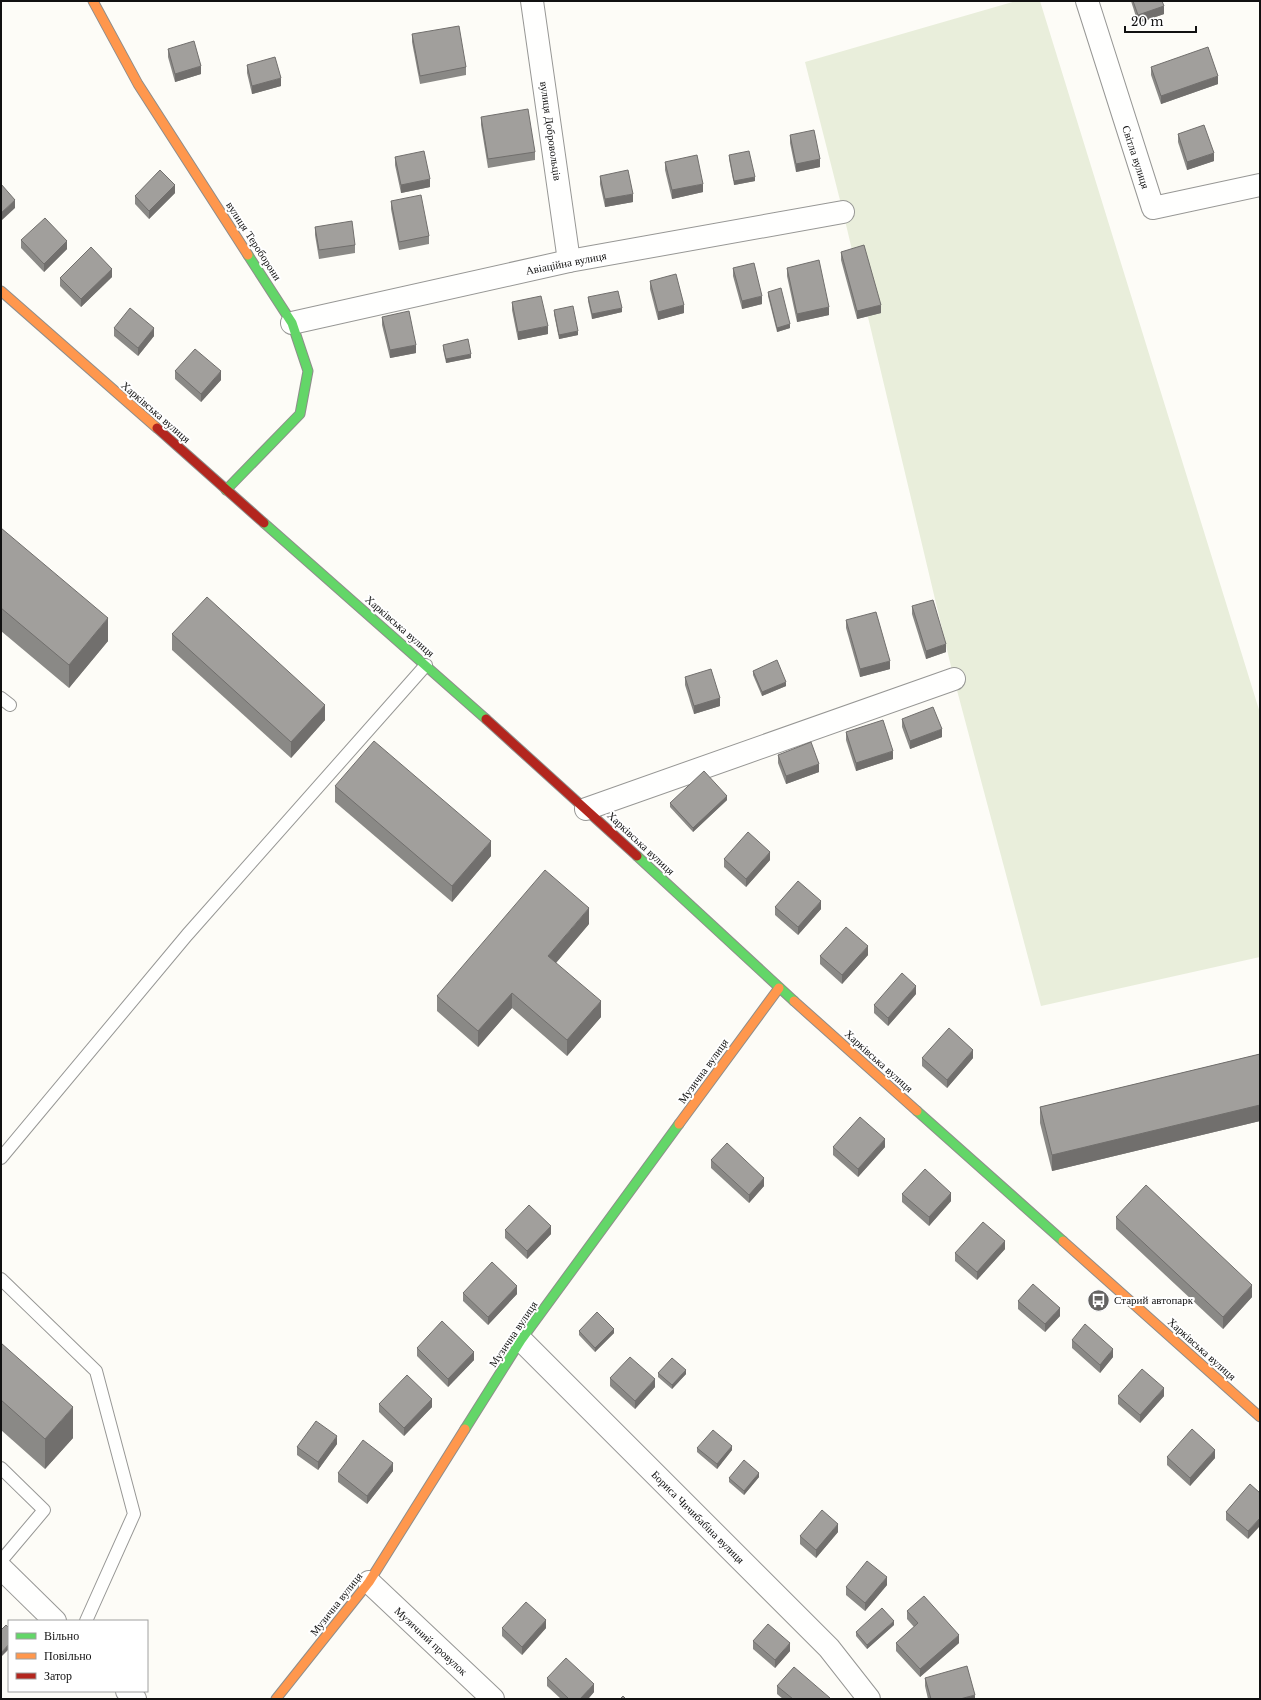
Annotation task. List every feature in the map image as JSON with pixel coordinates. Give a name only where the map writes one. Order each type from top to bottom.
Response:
[{"type":"street","name":"вулиця Тероборони","points":[[93,1],[138,84],[292,323],[308,371],[300,414],[226,490]]},
{"type":"street","name":"вулиця Добровольців","points":[[532,1],[569,261]]},
{"type":"street","name":"Світла вулиця","points":[[1087,1],[1153,208],[1260,185]]},
{"type":"street","name":"Авіаційна вулиця","points":[[292,323],[569,261],[843,212]]},
{"type":"street","name":"Харківська вулиця","points":[[1,291],[426,665],[586,809],[779,988],[1260,1416]]},
{"type":"street","points":[[586,809],[954,680]]},
{"type":"street","name":"Музична вулиця","points":[[276,1699],[369,1582],[521,1340],[779,988]]},
{"type":"street","name":"Бориса Чичибабіна вулиця","points":[[521,1340],[829,1648],[869,1699]]},
{"type":"street","points":[[1,1568],[54,1620]]},
{"type":"street","name":"Музичний провулок","points":[[369,1582],[494,1699]]},
{"type":"lane","points":[[1,1158],[187,935],[426,665]]},
{"type":"lane","points":[[1,1279],[96,1371],[134,1514],[86,1620]]},
{"type":"lane","points":[[1,1468],[44,1510],[1,1561]]},
{"type":"green space","points":[[1016,1],[1040,1],[1260,713],[1260,957],[1041,1006],[954,679],[843,212],[805,62]]},
{"type":"building","points":[[1133,1],[1162,1],[1164,6],[1138,15]]},
{"type":"building","points":[[459,26],[466,67],[420,76],[412,34]]},
{"type":"building","points":[[194,41],[201,66],[175,74],[168,49]]},
{"type":"building","points":[[1208,47],[1218,76],[1161,96],[1151,67]]},
{"type":"building","points":[[275,57],[281,78],[252,86],[247,65]]},
{"type":"building","points":[[528,109],[535,152],[488,159],[481,117]]},
{"type":"building","points":[[1204,125],[1214,153],[1187,162],[1178,134]]},
{"type":"building","points":[[814,130],[820,159],[796,164],[790,135]]},
{"type":"building","points":[[424,151],[430,179],[401,185],[395,157]]},
{"type":"building","points":[[749,151],[755,177],[734,181],[729,155]]},
{"type":"building","points":[[697,155],[703,184],[672,190],[665,162]]},
{"type":"building","points":[[160,170],[175,185],[149,211],[135,196]]},
{"type":"building","points":[[628,170],[633,194],[605,199],[600,176]]},
{"type":"building","points":[[1,184],[15,200],[1,213]]},
{"type":"building","points":[[421,195],[429,236],[399,242],[391,201]]},
{"type":"building","points":[[45,218],[67,241],[44,264],[21,240]]},
{"type":"building","points":[[352,221],[355,245],[319,250],[315,227]]},
{"type":"building","points":[[864,245],[881,305],[857,311],[841,252]]},
{"type":"building","points":[[91,247],[112,269],[81,299],[60,278]]},
{"type":"building","points":[[819,260],[829,307],[797,314],[787,268]]},
{"type":"building","points":[[754,263],[762,296],[742,301],[733,268]]},
{"type":"building","points":[[676,274],[684,305],[658,312],[650,281]]},
{"type":"building","points":[[781,288],[790,324],[777,328],[768,292]]},
{"type":"building","points":[[618,291],[622,308],[592,314],[588,297]]},
{"type":"building","points":[[541,296],[548,326],[518,332],[512,302]]},
{"type":"building","points":[[573,306],[578,331],[559,335],[554,310]]},
{"type":"building","points":[[130,308],[154,328],[138,348],[114,328]]},
{"type":"building","points":[[409,311],[416,345],[390,350],[382,317]]},
{"type":"building","points":[[468,339],[471,354],[446,359],[443,345]]},
{"type":"building","points":[[195,349],[221,371],[201,394],[175,371]]},
{"type":"building","points":[[1,528],[108,618],[69,665],[1,608]]},
{"type":"building","points":[[207,597],[325,705],[291,742],[172,634]]},
{"type":"building","points":[[933,600],[946,644],[926,651],[912,606]]},
{"type":"building","points":[[876,612],[890,661],[860,669],[846,620]]},
{"type":"building","points":[[777,660],[786,682],[762,692],[753,671]]},
{"type":"building","points":[[711,669],[720,698],[694,706],[685,677]]},
{"type":"building","points":[[933,707],[942,729],[910,741],[902,719]]},
{"type":"building","points":[[883,720],[893,751],[856,763],[846,732]]},
{"type":"building","points":[[374,741],[491,841],[452,886],[335,786]]},
{"type":"building","points":[[811,742],[819,764],[786,776],[778,755]]},
{"type":"building","points":[[704,771],[727,796],[693,828],[670,803]]},
{"type":"building","points":[[748,832],[770,852],[746,879],[724,859]]},
{"type":"building","points":[[545,870],[589,908],[548,956],[601,1001],[567,1040],[512,993],[478,1031],[437,996]]},
{"type":"building","points":[[798,881],[821,901],[798,927],[775,907]]},
{"type":"building","points":[[846,927],[868,946],[842,975],[820,956]]},
{"type":"building","points":[[902,973],[916,986],[888,1018],[874,1005]]},
{"type":"building","points":[[949,1028],[973,1050],[947,1080],[922,1058]]},
{"type":"building","points":[[1260,1054],[1260,1105],[1052,1155],[1040,1107]]},
{"type":"building","points":[[860,1117],[885,1139],[858,1169],[833,1147]]},
{"type":"building","points":[[727,1143],[764,1178],[749,1195],[711,1160]]},
{"type":"building","points":[[925,1169],[951,1193],[929,1217],[902,1194]]},
{"type":"building","points":[[1146,1185],[1252,1285],[1223,1317],[1116,1217]]},
{"type":"building","points":[[529,1205],[551,1226],[527,1251],[505,1230]]},
{"type":"building","points":[[983,1222],[1005,1241],[977,1272],[955,1253]]},
{"type":"building","points":[[492,1262],[517,1286],[488,1317],[463,1293]]},
{"type":"building","points":[[1033,1284],[1060,1308],[1045,1324],[1018,1301]]},
{"type":"building","points":[[597,1312],[614,1329],[595,1348],[579,1331]]},
{"type":"building","points":[[442,1321],[474,1352],[448,1379],[417,1348]]},
{"type":"building","points":[[1085,1324],[1113,1349],[1100,1365],[1072,1340]]},
{"type":"building","points":[[1,1343],[73,1407],[45,1439],[1,1400]]},
{"type":"building","points":[[630,1357],[655,1379],[635,1401],[610,1378]]},
{"type":"building","points":[[672,1358],[686,1370],[672,1385],[658,1373]]},
{"type":"building","points":[[1142,1369],[1164,1388],[1140,1415],[1118,1396]]},
{"type":"building","points":[[407,1375],[432,1399],[404,1428],[379,1404]]},
{"type":"building","points":[[316,1421],[337,1436],[318,1462],[297,1447]]},
{"type":"building","points":[[1192,1429],[1215,1450],[1190,1478],[1167,1457]]},
{"type":"building","points":[[713,1430],[732,1446],[717,1464],[697,1448]]},
{"type":"building","points":[[363,1440],[393,1463],[367,1496],[338,1473]]},
{"type":"building","points":[[744,1460],[759,1473],[744,1491],[729,1478]]},
{"type":"building","points":[[1250,1484],[1260,1493],[1260,1518],[1248,1531],[1226,1512]]},
{"type":"building","points":[[822,1510],[838,1524],[816,1550],[800,1536]]},
{"type":"building","points":[[867,1561],[887,1577],[865,1603],[846,1587]]},
{"type":"building","points":[[924,1596],[959,1635],[920,1669],[896,1643],[918,1623],[907,1611]]},
{"type":"building","points":[[526,1602],[546,1620],[522,1647],[502,1628]]},
{"type":"building","points":[[882,1608],[894,1621],[867,1645],[856,1632]]},
{"type":"building","points":[[768,1624],[790,1643],[775,1660],[753,1641]]},
{"type":"building","points":[[6,1625],[8,1627],[8,1645],[1,1653],[1,1630]]},
{"type":"building","points":[[566,1658],[594,1684],[580,1699],[569,1699],[547,1678]]},
{"type":"building","points":[[967,1666],[975,1695],[960,1699],[931,1699],[925,1678]]},
{"type":"building","points":[[794,1667],[830,1698],[793,1699],[777,1686]]},
{"type":"traffic: fast","points":[[226,490],[300,414],[308,371],[292,323],[248,255]]},
{"type":"traffic: fast","points":[[264,523],[486,719]]},
{"type":"traffic: fast","points":[[637,856],[794,1001]]},
{"type":"traffic: fast","points":[[917,1111],[1063,1241]]},
{"type":"traffic: fast","points":[[465,1429],[521,1340],[679,1124]]},
{"type":"traffic: slow","points":[[93,1],[138,84],[248,255]]},
{"type":"traffic: slow","points":[[1,291],[157,428]]},
{"type":"traffic: slow","points":[[679,1124],[779,988]]},
{"type":"traffic: slow","points":[[794,1001],[917,1111]]},
{"type":"traffic: slow","points":[[1063,1241],[1260,1417]]},
{"type":"traffic: slow","points":[[276,1699],[369,1582],[465,1429]]},
{"type":"traffic: jam","points":[[157,428],[264,523]]},
{"type":"traffic: jam","points":[[486,719],[637,856]]},
{"type":"place","name":"Старий автопарк","points":[[1098,1300]]}]
